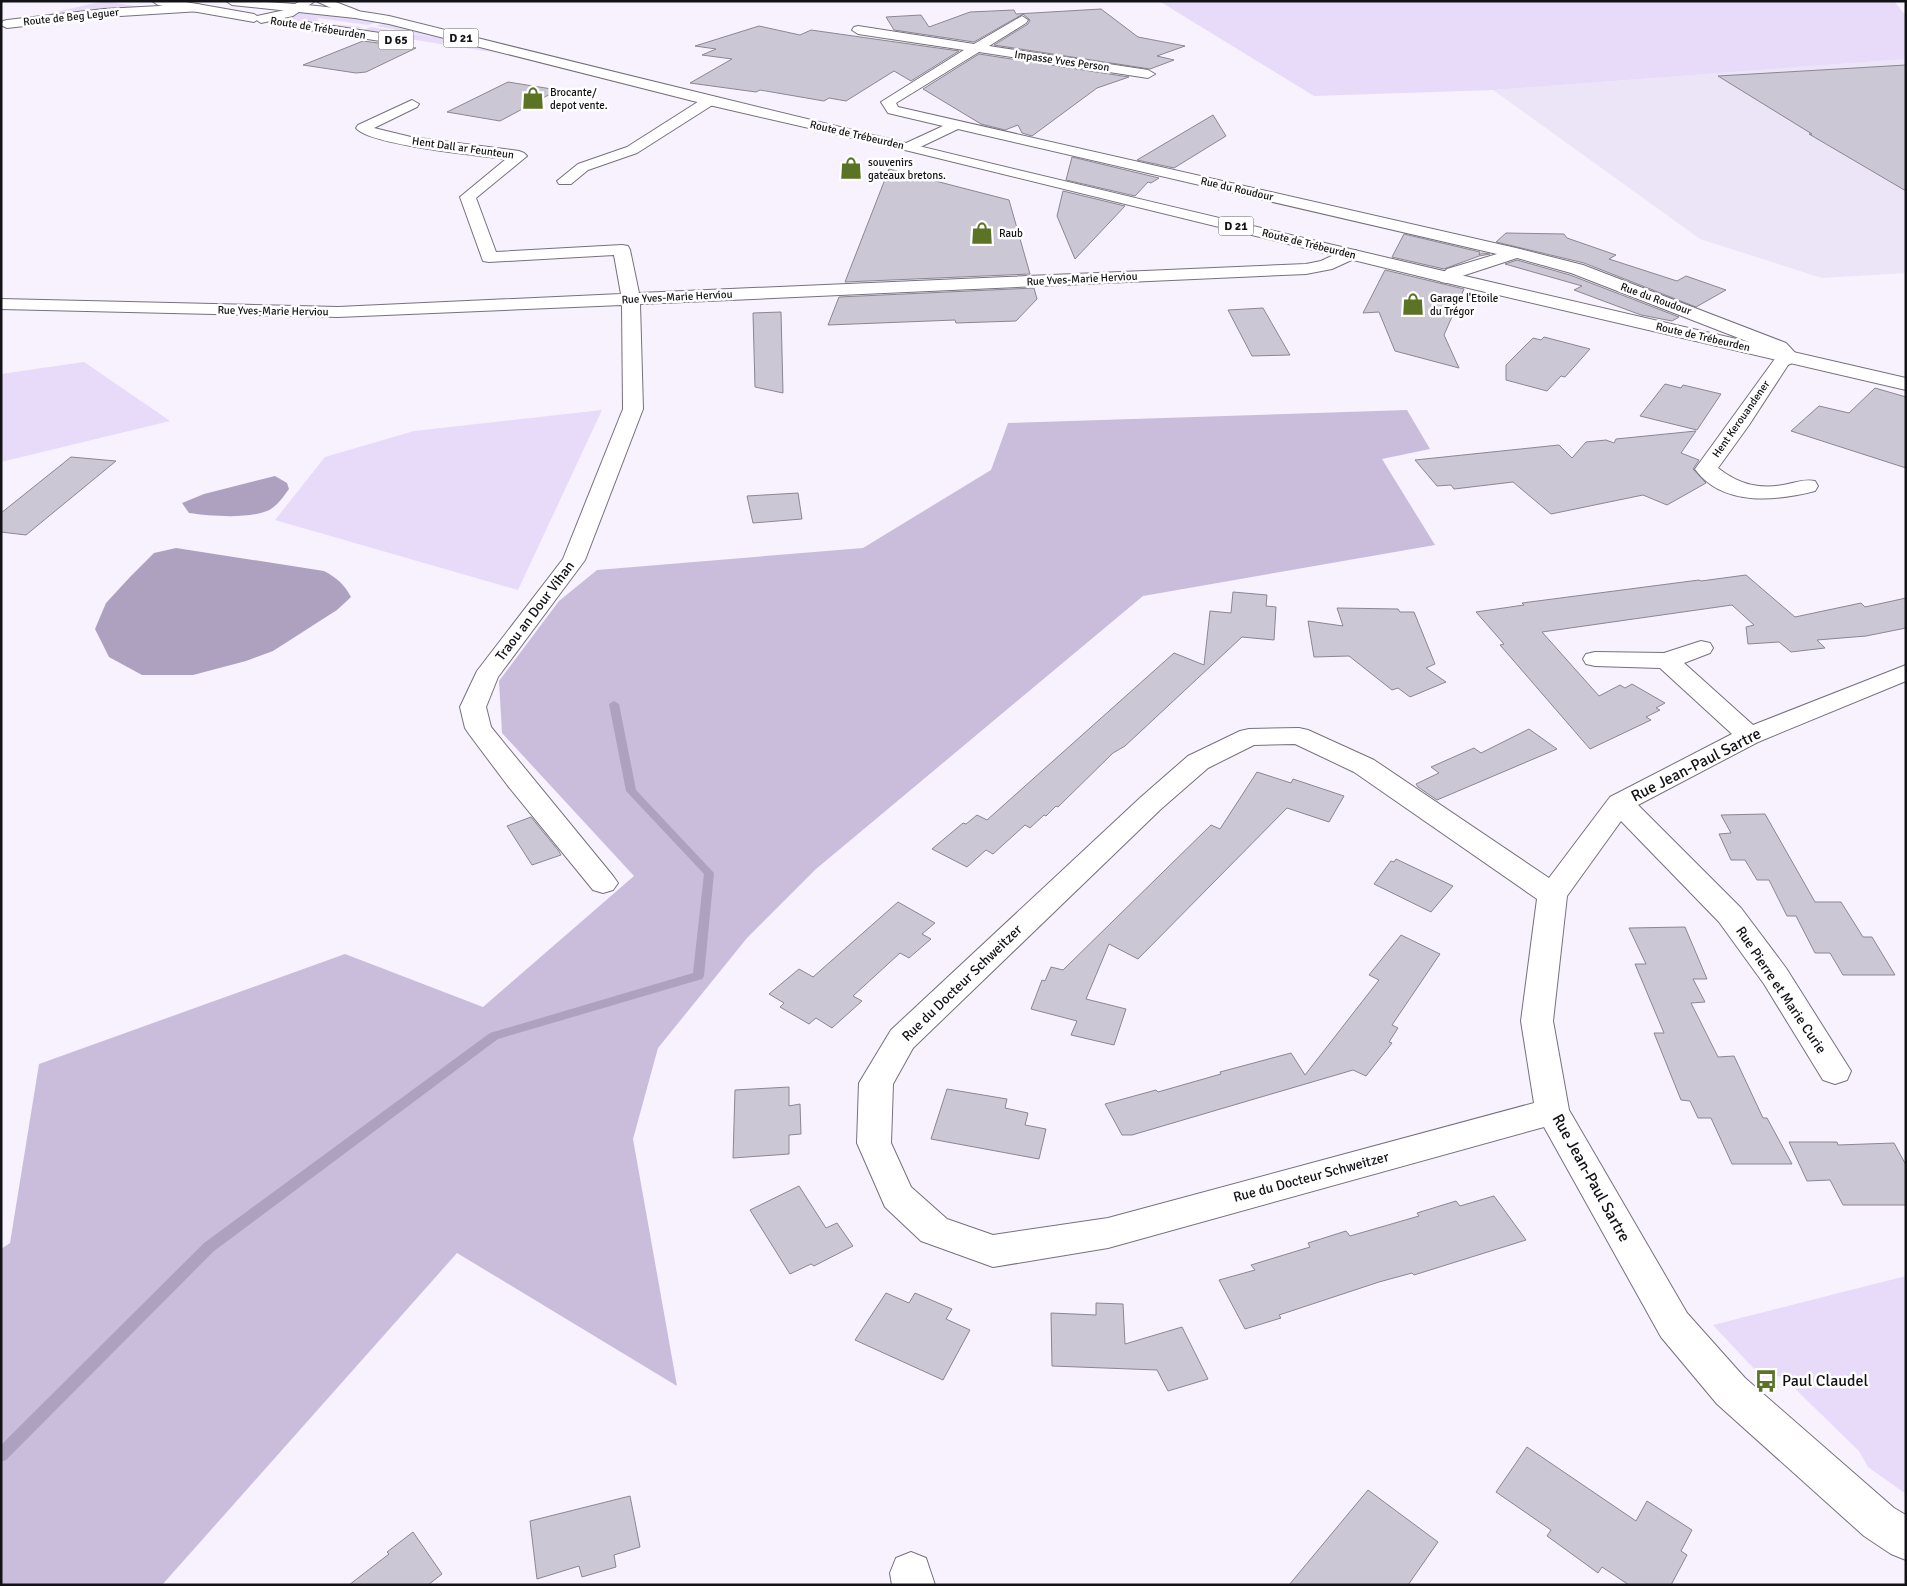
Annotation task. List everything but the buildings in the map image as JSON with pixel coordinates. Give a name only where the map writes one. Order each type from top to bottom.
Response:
[{"type":"street","name":"Route de Beg Leguer","points":[[4,24],[96,1]]},
{"type":"street","name":"Route de Trébeurden","points":[[158,1],[409,42]]},
{"type":"street","name":"Route de Trébeurden","points":[[232,1],[304,4],[389,20],[709,101],[1447,278],[1906,384]]},
{"type":"street","name":"D 21","points":[[322,1],[355,14]]},
{"type":"street","points":[[225,13],[239,2]]},
{"type":"street","points":[[261,19],[284,15],[304,4]]},
{"type":"street","name":"Route de Beg Leguer","points":[[4,24],[96,14],[197,8]]},
{"type":"street","name":"Rue du Roudour","points":[[1022,20],[888,102],[893,110],[1516,253],[1577,270],[1714,320],[1779,347],[1789,357]]},
{"type":"street","name":"Impasse Yves Person","points":[[858,30],[1148,74]]},
{"type":"street","name":"Route de Trébeurden","points":[[438,46],[567,66]]},
{"type":"street","points":[[565,180],[583,168],[632,150],[709,101]]},
{"type":"street","name":"Hent Dall ar Feunteun","points":[[412,104],[363,128],[366,132],[389,137],[519,156],[468,197],[488,257],[622,250],[631,299]]},
{"type":"street","points":[[909,148],[958,124]]},
{"type":"street","points":[[1447,278],[1453,273],[1516,253]]},
{"type":"street","name":"Rue Yves-Marie Herviou","points":[[1,304],[338,312],[1306,269],[1326,265],[1350,254]]},
{"type":"street","name":"Traou an Dour Vihan","points":[[603,883],[518,780],[478,728],[472,707],[486,676],[574,560],[633,409],[631,299]]},
{"type":"street","name":"Hent Kerouandener","points":[[1789,357],[1781,361],[1739,425],[1706,469],[1720,482],[1741,490],[1783,493],[1807,486]]},
{"type":"street","points":[[1594,659],[1667,661],[1700,648]]},
{"type":"street","points":[[1667,661],[1749,736]]},
{"type":"street","name":"Rue Jean-Paul Sartre","points":[[1906,672],[1749,736],[1620,803],[1552,895],[1537,1021],[1552,1111],[1674,1325],[1731,1391],[1879,1522],[1906,1539]]},
{"type":"street","name":"Rue du Docteur Schweitzer","points":[[1552,895],[1364,766],[1299,736],[1249,737],[1198,762],[1191,768],[1151,803],[902,1039],[876,1083],[874,1143],[898,1197],[934,1230],[993,1251],[1108,1233],[1552,1111]]},
{"type":"street","name":"Rue Pierre et Marie Curie","points":[[1620,803],[1730,915],[1775,976],[1835,1071]]},
{"type":"shaded area","points":[[104,1],[146,8],[49,16],[51,13]]},
{"type":"shaded area","points":[[1159,1],[1894,1],[1906,16],[1906,59],[1493,90],[1314,96]]},
{"type":"shaded area","points":[[305,10],[381,21],[368,25],[317,18],[320,23],[363,27],[353,30],[279,18]]},
{"type":"shaded area","points":[[387,22],[517,56],[359,31],[371,27],[439,38],[376,26]]},
{"type":"shaded area","points":[[1906,59],[1906,273],[1822,278],[1700,239],[1493,90]]},
{"type":"shaded area","points":[[84,362],[170,421],[1,462],[1,374]]},
{"type":"shaded area","points":[[602,410],[518,590],[275,520],[325,457],[414,431]]},
{"type":"shaded area","points":[[1407,410],[1430,449],[1382,459],[1435,545],[1143,596],[816,869],[747,938],[658,1048],[633,1139],[677,1386],[457,1253],[162,1585],[1,1585],[1,1249],[10,1243],[39,1064],[345,954],[483,1007],[634,876],[502,733],[499,681],[559,601],[597,570],[863,548],[991,470],[1008,423]]},
{"type":"shaded area","points":[[275,476],[287,483],[289,489],[274,507],[259,514],[228,516],[189,513],[182,503],[204,494]]},
{"type":"shaded area","points":[[176,548],[324,571],[340,582],[351,597],[337,610],[273,651],[246,661],[193,675],[142,675],[109,657],[95,629],[106,603],[154,553]]},
{"type":"shaded area","points":[[1906,1276],[1906,1494],[1868,1467],[1859,1451],[1783,1377],[1757,1372],[1713,1325]]},
{"type":"waterway","points":[[1,1455],[209,1247],[494,1036],[698,976],[709,873],[631,791],[614,704]]},
{"type":"place","name":"Brocante/ depot vente.","points":[[533,98]]},
{"type":"place","name":"souvenirs gateaux bretons.","points":[[851,168]]},
{"type":"place","name":"Raub","points":[[982,233]]},
{"type":"place","name":"Garage l'Etoile du Trégor","points":[[1413,304]]},
{"type":"place","name":"Paul Claudel","points":[[1766,1381]]}]
